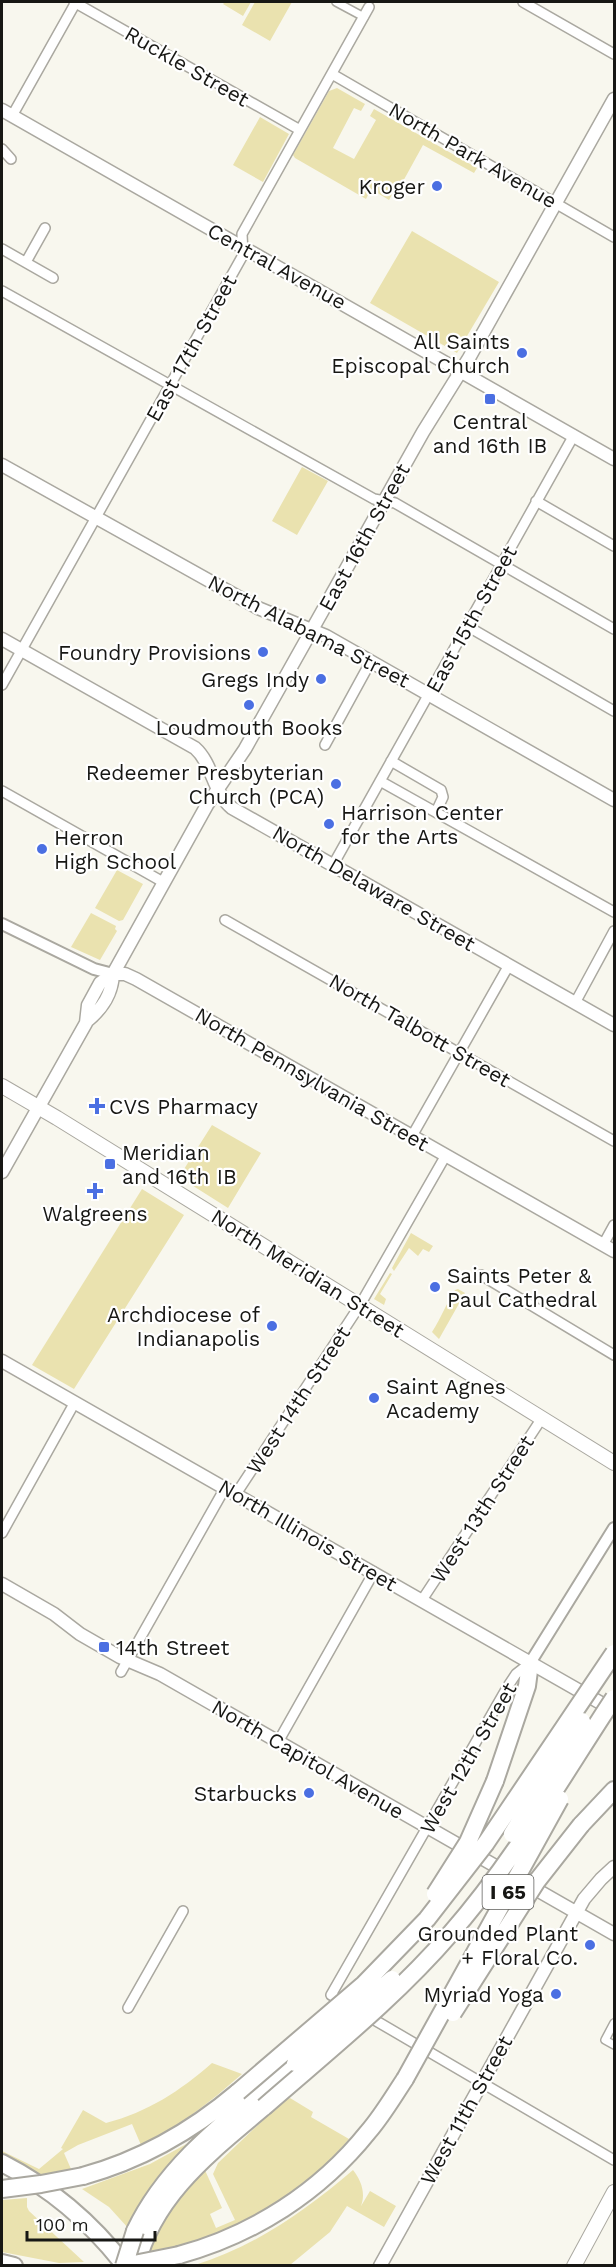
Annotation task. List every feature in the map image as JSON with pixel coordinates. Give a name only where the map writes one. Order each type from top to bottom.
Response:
[{"type":"highway","name":"I 65","points":[[2,2189],[83,2176],[122,2164],[165,2143],[201,2121],[251,2100],[336,2010],[386,1963],[427,1919],[470,1865],[615,1653]]},
{"type":"highway","points":[[2,2163],[36,2183],[73,2211],[98,2234],[124,2265],[140,2236],[152,2200],[170,2175],[192,2152],[251,2100],[379,1991],[427,1943],[460,1904],[486,1872],[515,1829],[573,1736],[615,1662]]},
{"type":"highway","points":[[386,1963],[460,1855],[480,1817],[495,1781],[527,1686],[530,1663]]},
{"type":"highway","points":[[251,2100],[378,2008],[451,1933],[484,1893],[513,1852],[615,1698]]},
{"type":"highway","name":"I 65","points":[[124,2265],[179,2255],[234,2235],[276,2214],[323,2179],[357,2146],[405,2079],[553,1812],[615,1709]]},
{"type":"highway","points":[[405,2079],[442,2029],[537,1881],[581,1825],[615,1790]]},
{"type":"highway","points":[[136,2265],[140,2236]]},
{"type":"highway","points":[[2,2263],[15,2265]]},
{"type":"main road","name":"East 16th Street","points":[[2,1172],[87,1021],[88,1005],[100,983],[113,974],[163,882],[245,749],[423,432],[462,371],[615,99]]},
{"type":"main road","name":"Central Avenue","points":[[7,113],[615,459]]},
{"type":"main road","name":"North Alabama Street","points":[[2,465],[258,608],[312,630],[371,661],[615,800]]},
{"type":"main road","name":"North Delaware Street","points":[[2,639],[195,748],[205,759],[226,803],[232,808],[615,1025]]},
{"type":"main road","name":"North Pennsylvania Street","points":[[113,974],[124,974],[136,979],[609,1248]]},
{"type":"main road","name":"North Meridian Street","points":[[2,1086],[615,1462]]},
{"type":"main road","name":"North Illinois Street","points":[[2,1361],[530,1663],[615,1709]]},
{"type":"main road","name":"North Capitol Avenue","points":[[2,1584],[128,1660],[160,1674],[615,1934]]},
{"type":"main road","name":"West 11th Street","points":[[380,2265],[577,1912],[590,1891],[615,1867]]},
{"type":"main road","points":[[574,2265],[615,2192]]},
{"type":"street","points":[[7,113],[76,2]]},
{"type":"street","name":"Ruckle Street","points":[[76,2],[300,130]]},
{"type":"street","points":[[336,2],[364,17]]},
{"type":"street","points":[[524,2],[615,54]]},
{"type":"street","name":"East 17th Street","points":[[2,685],[243,255],[242,234],[369,7]]},
{"type":"street","name":"North Park Avenue","points":[[332,74],[615,237]]},
{"type":"street","points":[[2,149],[12,159]]},
{"type":"street","points":[[26,262],[45,228]]},
{"type":"street","points":[[2,249],[53,278]]},
{"type":"street","points":[[2,291],[374,499],[396,504],[615,629]]},
{"type":"street","name":"East 15th Street","points":[[333,865],[574,435]]},
{"type":"street","points":[[536,501],[615,546]]},
{"type":"street","points":[[467,626],[615,711]]},
{"type":"street","points":[[325,745],[371,661]]},
{"type":"street","points":[[391,761],[441,790],[443,797],[436,812]]},
{"type":"street","points":[[380,781],[615,912]]},
{"type":"street","points":[[2,791],[163,882]]},
{"type":"street","name":"North Talbott Street","points":[[225,920],[615,1141]]},
{"type":"street","name":"North Pennsylvania Street","points":[[2,924],[94,969],[113,974]]},
{"type":"street","points":[[575,1002],[615,931]]},
{"type":"street","points":[[412,1136],[509,965]]},
{"type":"street","name":"West 14th Street","points":[[121,1672],[231,1491],[360,1305],[446,1155]]},
{"type":"street","points":[[609,1248],[615,1225]]},
{"type":"street","points":[[481,1275],[615,1355]]},
{"type":"street","points":[[2,1533],[75,1402]]},
{"type":"street","name":"West 13th Street","points":[[422,1600],[542,1418]]},
{"type":"street","name":"West 12th Street","points":[[481,2083],[331,1995],[508,1686],[516,1674],[530,1663],[615,1528]]},
{"type":"street","points":[[278,1742],[374,1572]]},
{"type":"street","points":[[128,2008],[183,1911]]},
{"type":"street","points":[[615,2023],[605,2040],[615,2045]]},
{"type":"street","points":[[481,2083],[615,2160]]},
{"type":"shaded area","points":[[225,2],[251,2],[243,16],[223,4]]},
{"type":"shaded area","points":[[255,2],[292,2],[270,41],[242,25]]},
{"type":"shaded area","points":[[337,88],[365,104],[361,111],[354,108],[333,148],[354,159],[376,120],[370,116],[374,109],[477,168],[474,173],[423,145],[401,185],[398,184],[389,200],[371,189],[366,199],[293,155],[329,91]]},
{"type":"shaded area","points":[[260,117],[289,134],[263,182],[233,165]]},
{"type":"shaded area","points":[[412,231],[499,282],[457,353],[370,303]]},
{"type":"shaded area","points":[[302,467],[328,481],[297,535],[272,521]]},
{"type":"shaded area","points":[[117,870],[143,884],[123,920],[119,921],[95,908]]},
{"type":"shaded area","points":[[91,913],[116,926],[117,931],[100,960],[71,947]]},
{"type":"shaded area","points":[[212,1125],[261,1153],[228,1208],[179,1177]]},
{"type":"shaded area","points":[[142,1189],[184,1215],[74,1389],[32,1365]]},
{"type":"shaded area","points":[[411,1233],[433,1246],[429,1252],[423,1249],[418,1256],[409,1248],[394,1271],[392,1268]]},
{"type":"shaded area","points":[[390,1273],[392,1274],[380,1294],[386,1299],[384,1305],[374,1299]]},
{"type":"shaded area","points":[[458,1289],[465,1293],[439,1339],[432,1332],[455,1290]]},
{"type":"shaded area","points":[[212,2063],[242,2074],[194,2113],[141,2145],[132,2124],[78,2145],[64,2153],[71,2169],[37,2176],[2,2155],[2,2151],[39,2169],[63,2149],[61,2148],[83,2110],[106,2123],[136,2113],[188,2083]]},
{"type":"shaded area","points":[[290,2098],[313,2112],[311,2117],[349,2139],[313,2175],[291,2193],[244,2223],[194,2244],[167,2251],[147,2251],[170,2206],[204,2168],[222,2208],[210,2214],[216,2228],[235,2220],[213,2174],[218,2163],[282,2102]]},
{"type":"shaded area","points":[[201,2136],[169,2167],[151,2190],[142,2202],[129,2229],[109,2207],[82,2189],[150,2164]]},
{"type":"shaded area","points":[[353,2170],[362,2187],[361,2206],[370,2191],[396,2206],[384,2227],[347,2206],[330,2232],[290,2265],[195,2265],[239,2248],[279,2226]]},
{"type":"shaded area","points":[[27,2198],[29,2211],[84,2262],[59,2263],[2,2252],[2,2200]]},
{"type":"place","name":"Kroger","points":[[437,186]]},
{"type":"place","name":"All Saints Episcopal Church","points":[[522,353]]},
{"type":"place","name":"Central and 16th IB","points":[[490,399]]},
{"type":"place","name":"Foundry Provisions","points":[[263,652]]},
{"type":"place","name":"Gregs Indy","points":[[321,679]]},
{"type":"place","name":"Loudmouth Books","points":[[249,705]]},
{"type":"place","name":"Redeemer Presbyterian Church (PCA)","points":[[336,784]]},
{"type":"place","name":"Harrison Center for the Arts","points":[[329,824]]},
{"type":"place","name":"Herron High School","points":[[42,849]]},
{"type":"place","name":"CVS Pharmacy","points":[[97,1106]]},
{"type":"place","name":"Meridian and 16th IB","points":[[110,1164]]},
{"type":"place","name":"Walgreens","points":[[95,1191]]},
{"type":"place","name":"Saints Peter & Paul Cathedral","points":[[435,1287]]},
{"type":"place","name":"Archdiocese of Indianapolis","points":[[272,1326]]},
{"type":"place","name":"Saint Agnes Academy","points":[[374,1398]]},
{"type":"place","name":"14th Street","points":[[104,1647]]},
{"type":"place","name":"Starbucks","points":[[309,1793]]},
{"type":"place","name":"Grounded Plant + Floral Co.","points":[[590,1945]]},
{"type":"place","name":"Myriad Yoga","points":[[556,1994]]}]
